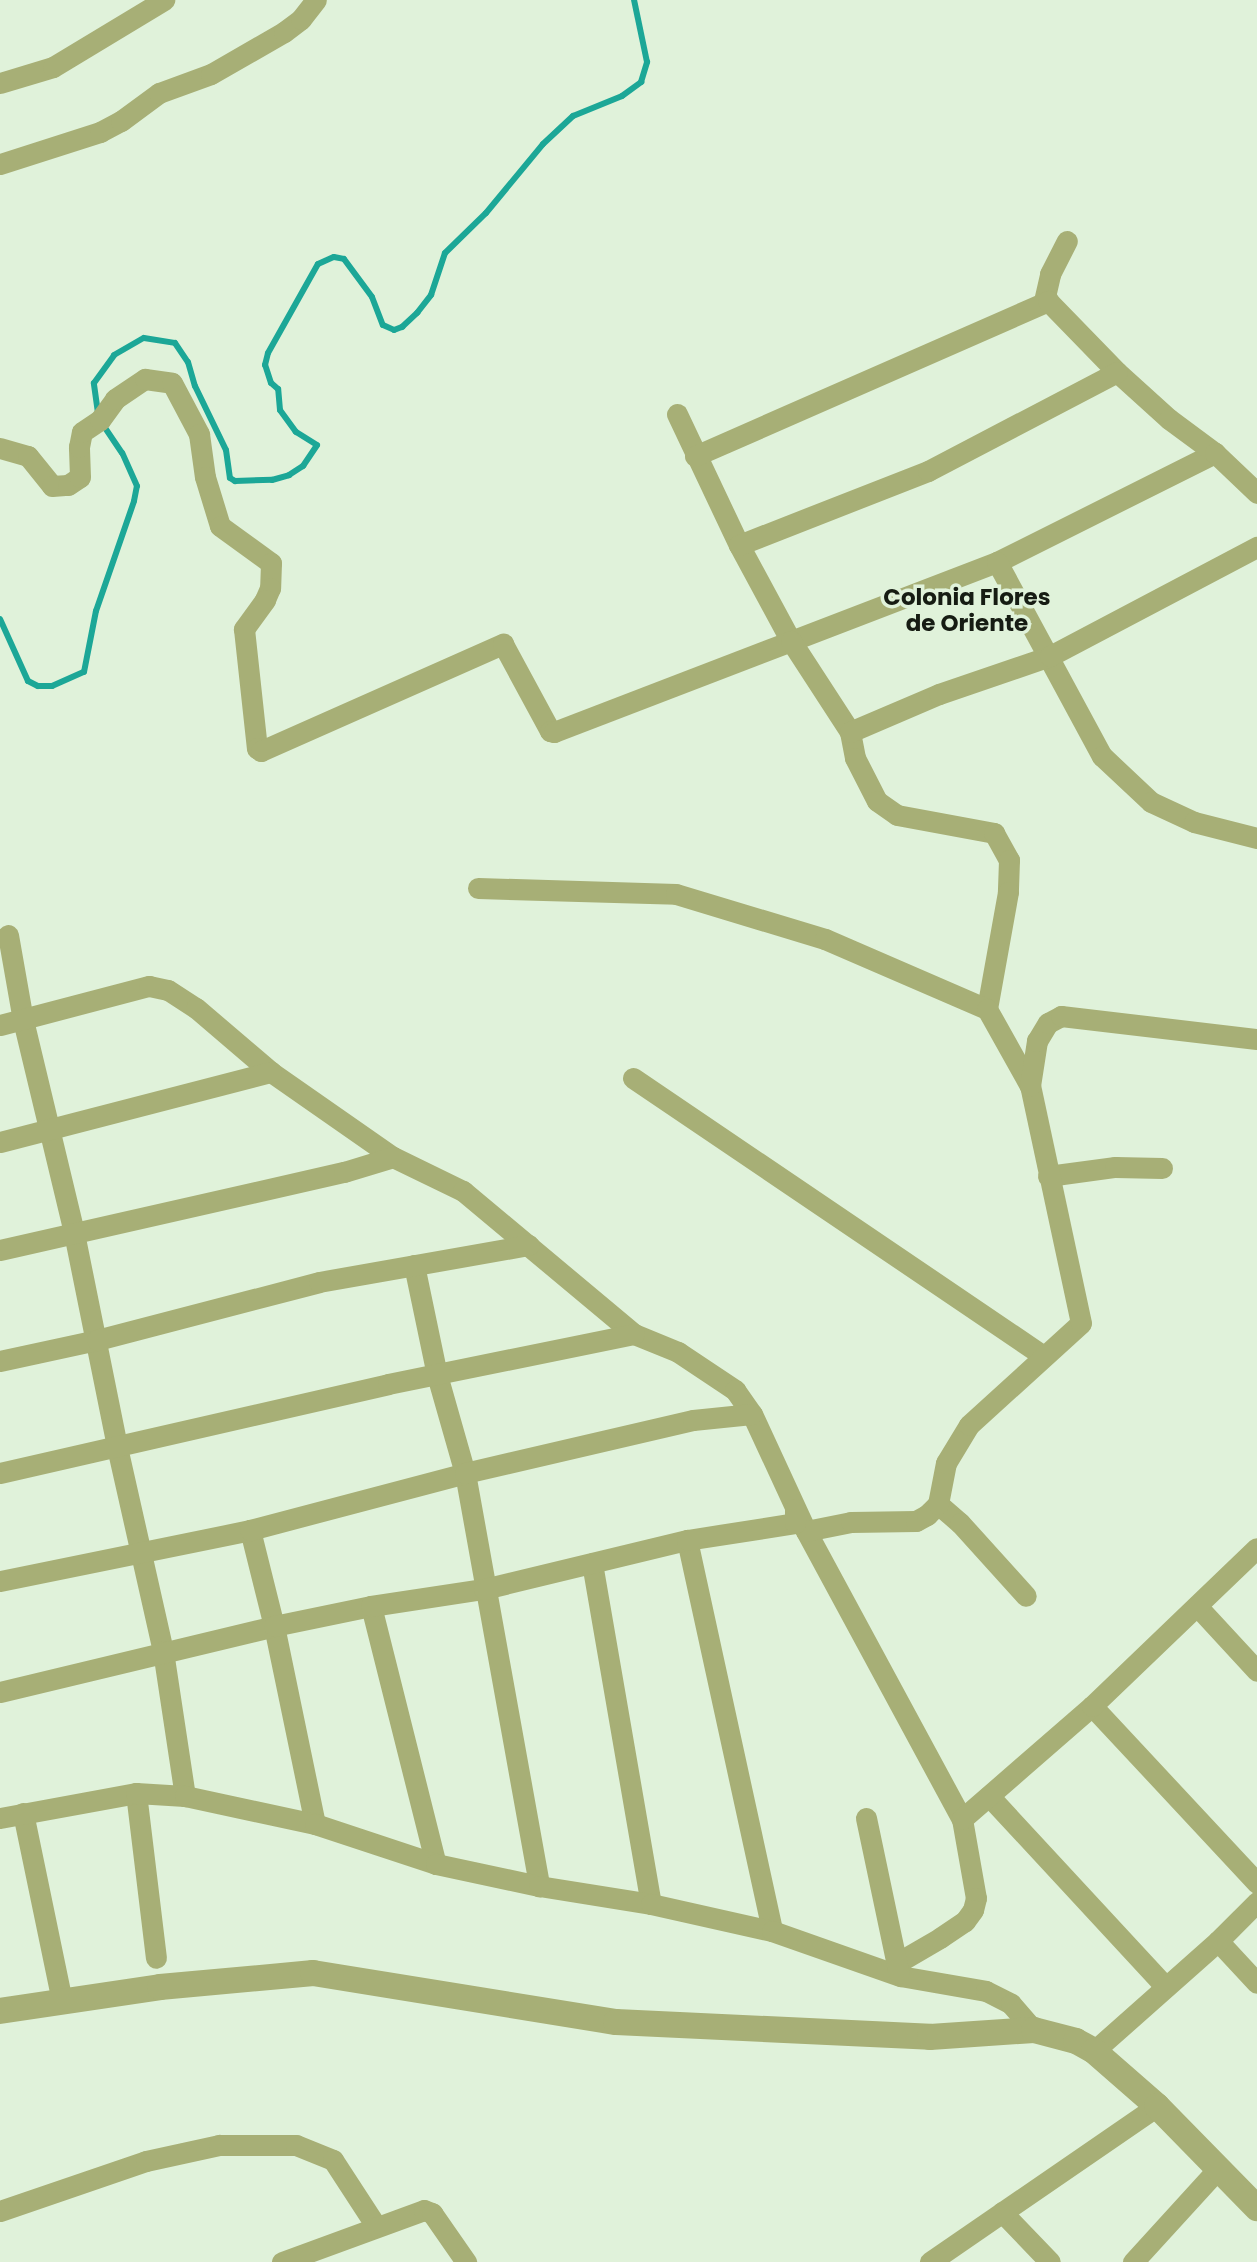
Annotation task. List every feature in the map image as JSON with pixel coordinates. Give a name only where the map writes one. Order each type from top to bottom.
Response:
[{"type":"street","points":[[0,83],[53,66],[164,0]]},
{"type":"street","points":[[0,164],[100,132],[121,121],[159,93],[211,74],[284,32],[301,19],[316,0]]},
{"type":"street","points":[[1044,301],[1050,274],[1067,242]]},
{"type":"street","points":[[695,456],[1044,301],[1051,303],[1117,372],[1168,419],[1215,453],[1257,493]]},
{"type":"street","points":[[739,545],[928,471],[1117,372]]},
{"type":"street","points":[[0,448],[28,456],[52,486],[68,485],[79,477],[82,432],[100,420],[115,399],[145,379],[172,383],[199,434],[205,477],[220,526],[271,563],[270,588],[265,600],[244,629],[257,748],[261,751],[503,645],[550,731],[554,732],[997,562],[1215,453]]},
{"type":"street","points":[[677,414],[739,545],[792,641],[850,732],[855,758],[877,801],[897,816],[994,833],[1009,860],[1008,892],[987,1009]]},
{"type":"street","points":[[850,732],[939,694],[1050,656],[1257,547]]},
{"type":"street","points":[[997,562],[1050,656],[1072,705],[1102,756],[1151,802],[1194,822],[1257,838]]},
{"type":"street","points":[[478,888],[676,894],[825,939],[987,1009],[1030,1086],[1081,1323],[969,1425],[946,1463],[938,1504],[916,1521],[851,1522],[806,1531]]},
{"type":"street","points":[[8,935],[23,1020],[74,1233],[117,1447],[163,1651],[185,1796]]},
{"type":"street","points":[[0,1025],[149,986],[168,990],[196,1008],[271,1072],[393,1157],[463,1191],[634,1334],[678,1352],[735,1390],[752,1414],[794,1509],[962,1819],[976,1898],[974,1910],[965,1920],[898,1970]]},
{"type":"street","points":[[1030,1086],[1037,1041],[1048,1023],[1061,1016],[1257,1040]]},
{"type":"street","points":[[0,1142],[271,1072]]},
{"type":"street","points":[[633,1078],[1044,1356]]},
{"type":"street","points":[[0,1251],[344,1172],[393,1157]]},
{"type":"street","points":[[1048,1176],[1115,1167],[1162,1168]]},
{"type":"street","points":[[0,1361],[97,1340],[319,1282],[529,1245]]},
{"type":"street","points":[[414,1265],[437,1375],[465,1473],[540,1886]]},
{"type":"street","points":[[0,1473],[259,1413],[634,1334]]},
{"type":"street","points":[[0,1580],[250,1530],[465,1473],[693,1420],[752,1414]]},
{"type":"street","points":[[938,1504],[960,1523],[1026,1596]]},
{"type":"street","points":[[0,1692],[274,1626],[371,1606],[484,1589],[687,1540],[795,1523],[794,1509]]},
{"type":"street","points":[[250,1530],[274,1626],[315,1824]]},
{"type":"street","points":[[687,1540],[772,1931]]},
{"type":"street","points":[[962,1819],[1092,1706],[1257,1548]]},
{"type":"street","points":[[592,1563],[651,1904]]},
{"type":"street","points":[[371,1606],[436,1864]]},
{"type":"street","points":[[1197,1606],[1257,1671]]},
{"type":"street","points":[[1092,1706],[1257,1883]]},
{"type":"street","points":[[136,1793],[156,1958]]},
{"type":"street","points":[[0,1818],[136,1793],[185,1796],[315,1824],[436,1864],[540,1886],[651,1904],[772,1931],[898,1970],[997,1996],[1011,2004],[1034,2030]]},
{"type":"street","points":[[989,1796],[1166,1987]]},
{"type":"street","points":[[23,1813],[62,2002]]},
{"type":"street","points":[[866,1818],[898,1970]]},
{"type":"street","points":[[1094,2051],[1218,1941],[1257,1902]]},
{"type":"street","points":[[1218,1941],[1257,1983]]},
{"type":"street","points":[[0,2011],[160,1987],[313,1973],[616,2022],[930,2037],[1034,2030],[1076,2041],[1094,2051],[1157,2106],[1257,2208]]},
{"type":"street","points":[[930,2262],[1157,2106]]},
{"type":"street","points":[[0,2211],[107,2172],[219,2145],[296,2145],[333,2160],[376,2227]]},
{"type":"street","points":[[1133,2262],[1217,2170]]},
{"type":"street","points":[[282,2262],[376,2227],[429,2211],[466,2262]]},
{"type":"street","points":[[1002,2212],[1049,2262]]},
{"type":"waterway","points":[[98,413],[94,383],[114,355],[144,338],[175,343],[188,362],[195,386],[226,450],[230,478],[235,481],[272,480],[289,475],[303,466],[317,445],[296,432],[280,410],[278,389],[271,383],[265,365],[268,353],[318,264],[334,257],[344,259],[372,297],[383,325],[394,330],[402,327],[431,295],[445,253],[486,213],[543,144],[573,116],[622,96],[641,82],[647,62],[634,0]]},
{"type":"waterway","points":[[0,619],[28,681],[38,686],[52,686],[84,672],[96,611],[137,486],[122,453],[102,423]]},
{"type":"district","name":"Colonia Flores de Oriente","points":[[967,610]]}]
